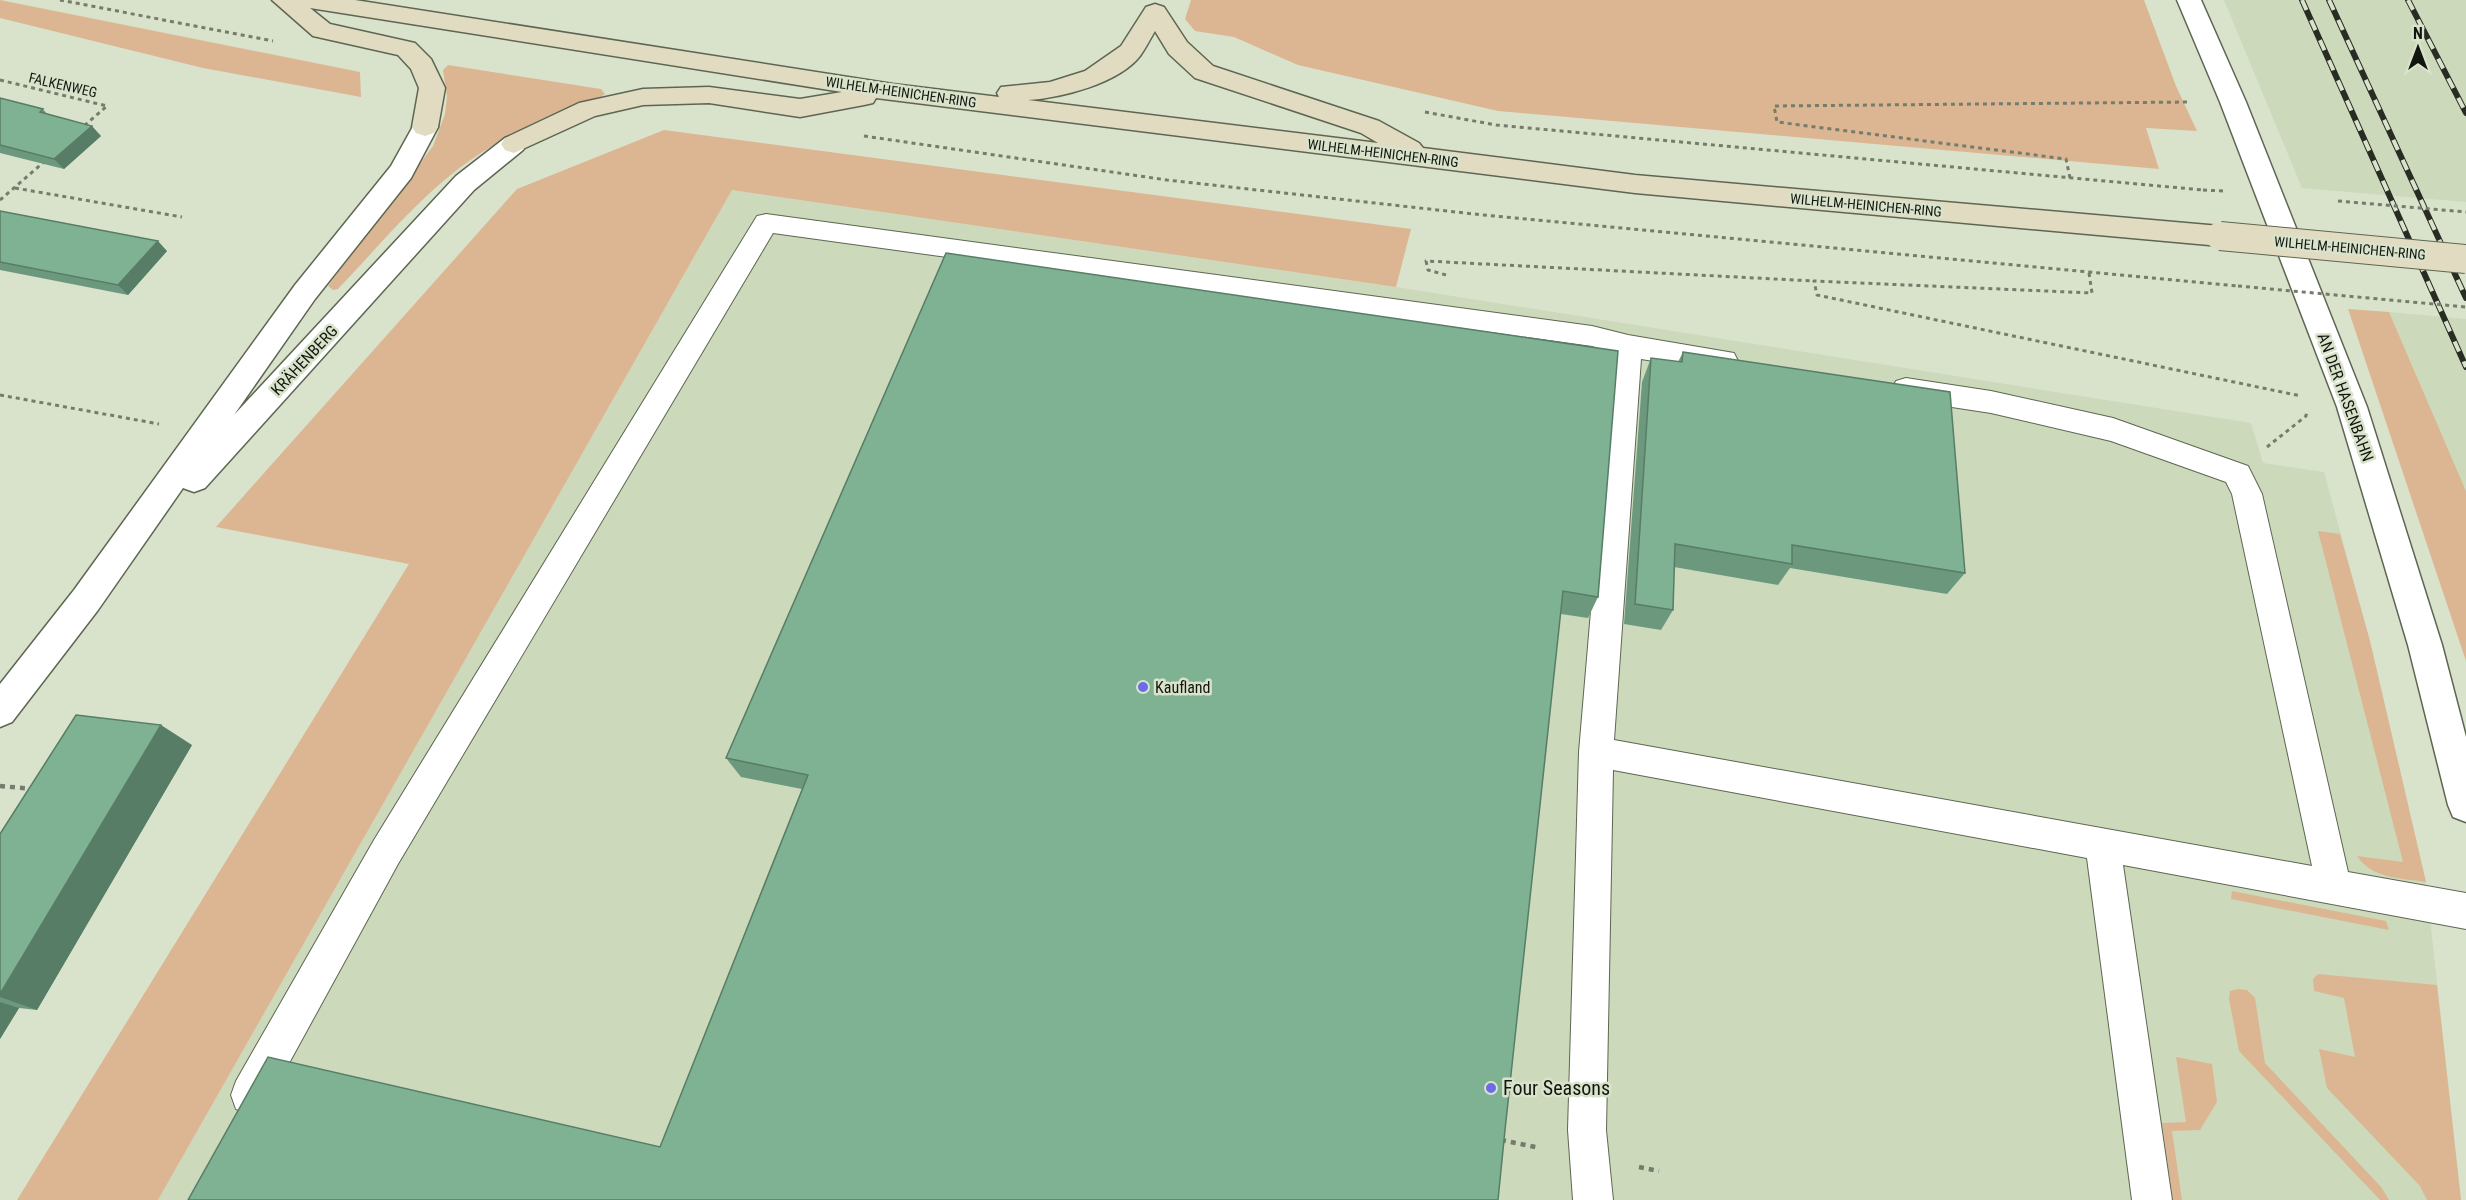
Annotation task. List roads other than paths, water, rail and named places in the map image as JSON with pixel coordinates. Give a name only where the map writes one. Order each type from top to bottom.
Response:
[{"type":"main road","points":[[284,0],[321,30],[406,49],[422,65],[432,88],[425,127]]},
{"type":"main road","name":"WILHELM-HEINICHEN-RING","points":[[306,0],[892,92],[1647,185],[2466,259]]},
{"type":"main road","points":[[941,98],[1051,90],[1094,77],[1130,52],[1157,6]]},
{"type":"main road","points":[[1157,6],[1178,48],[1204,72],[1370,127],[1428,158]]},
{"type":"main road","points":[[514,144],[588,109],[643,97],[709,95],[800,108],[892,92]]},
{"type":"street","name":"AN DER HASENBAHN","points":[[2189,0],[2233,102],[2352,407],[2426,645],[2466,805]]},
{"type":"street","name":"KRÄHENBERG","points":[[0,711],[99,582],[305,292],[402,171],[425,127]]},
{"type":"street","name":"KRÄHENBERG","points":[[99,582],[465,183],[514,144]]},
{"type":"lane","points":[[237,1118],[386,852],[766,223],[1592,336],[1628,346],[1755,366]]},
{"type":"lane","points":[[1593,1200],[1587,1130],[1596,753],[1628,346]]},
{"type":"lane","points":[[1882,385],[1991,402],[2113,430],[2238,474],[2247,494],[2334,887]]},
{"type":"lane","points":[[1596,753],[2466,911]]},
{"type":"lane","points":[[2103,846],[2152,1200]]},
{"type":"railway","points":[[2302,0],[2466,367]]},
{"type":"railway","points":[[2329,0],[2466,298]]},
{"type":"railway","points":[[2408,0],[2466,113]]},
{"type":"place","name":"Kaufland","points":[[1143,687]]},
{"type":"place","name":"Four Seasons","points":[[1491,1088]]}]
